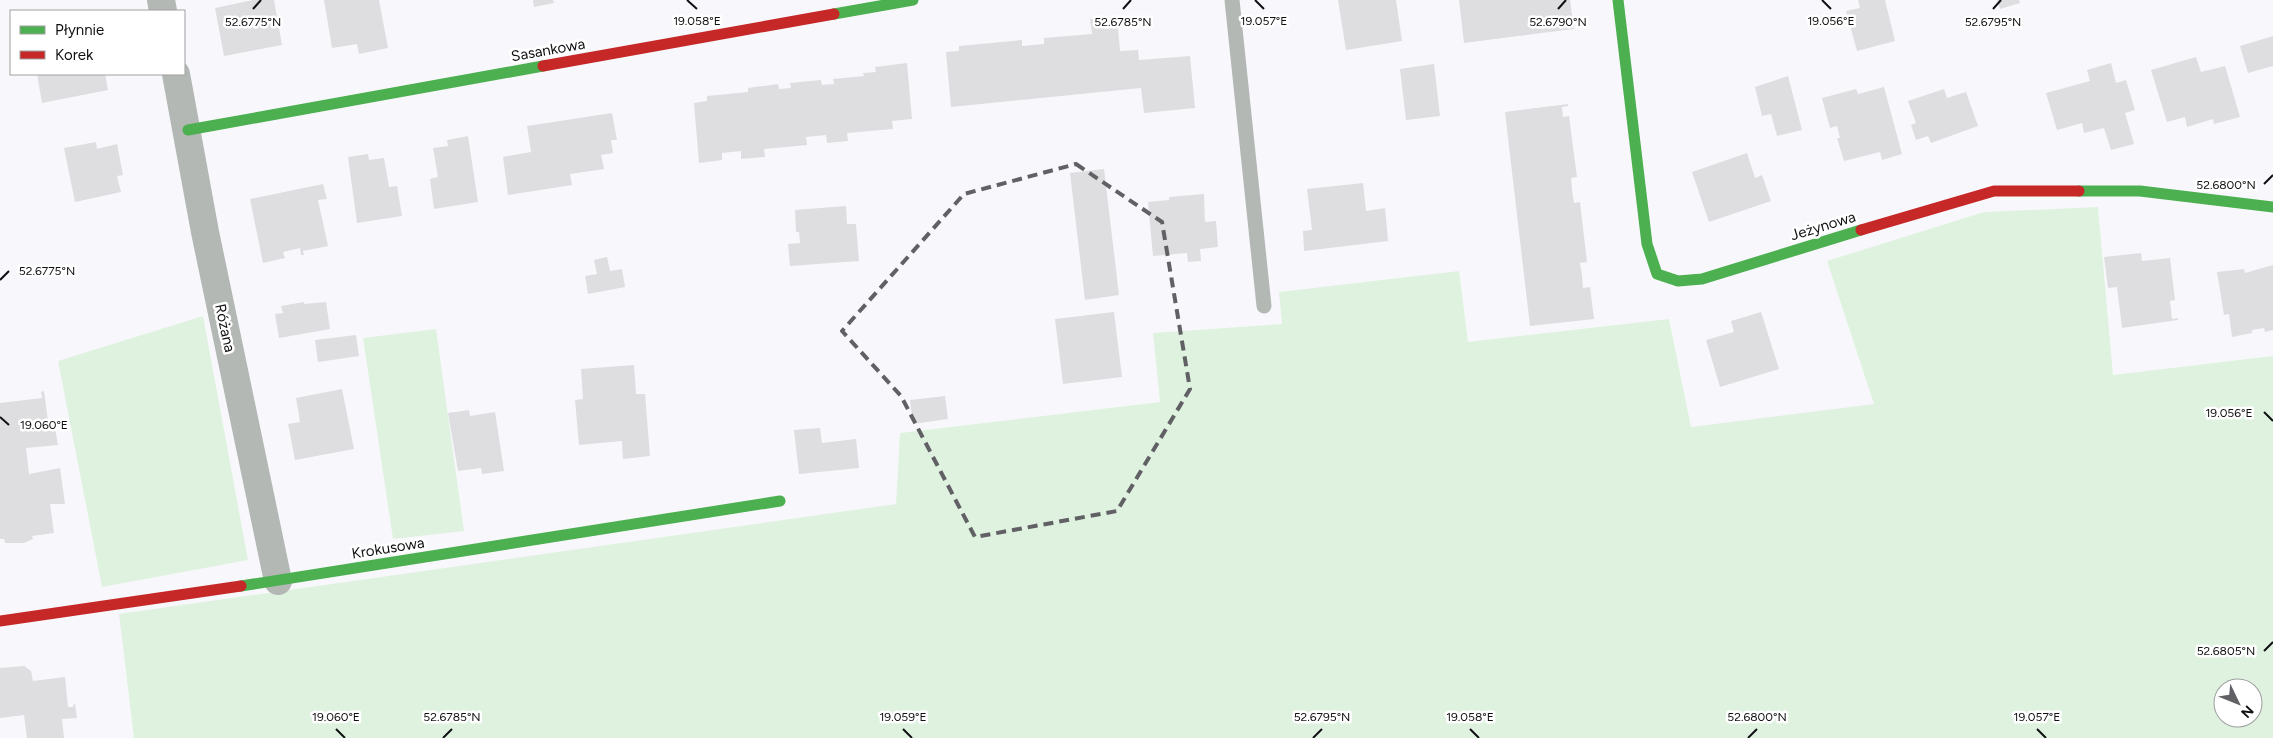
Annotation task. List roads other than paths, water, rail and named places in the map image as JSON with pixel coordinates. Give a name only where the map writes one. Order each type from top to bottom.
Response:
[{"type":"street","name":"Sasankowa","points":[[188,130],[913,0]]},
{"type":"street","name":"Jeżynowa","points":[[1618,0],[1647,244],[1657,274],[1678,281],[1702,279],[1994,190],[2140,191],[2273,207]]},
{"type":"street","name":"Różana","points":[[176,75],[188,130],[205,232],[278,581]]},
{"type":"street","name":"Krokusowa","points":[[0,621],[278,581],[780,501]]},
{"type":"lane","points":[[1232,0],[1264,306]]}]
